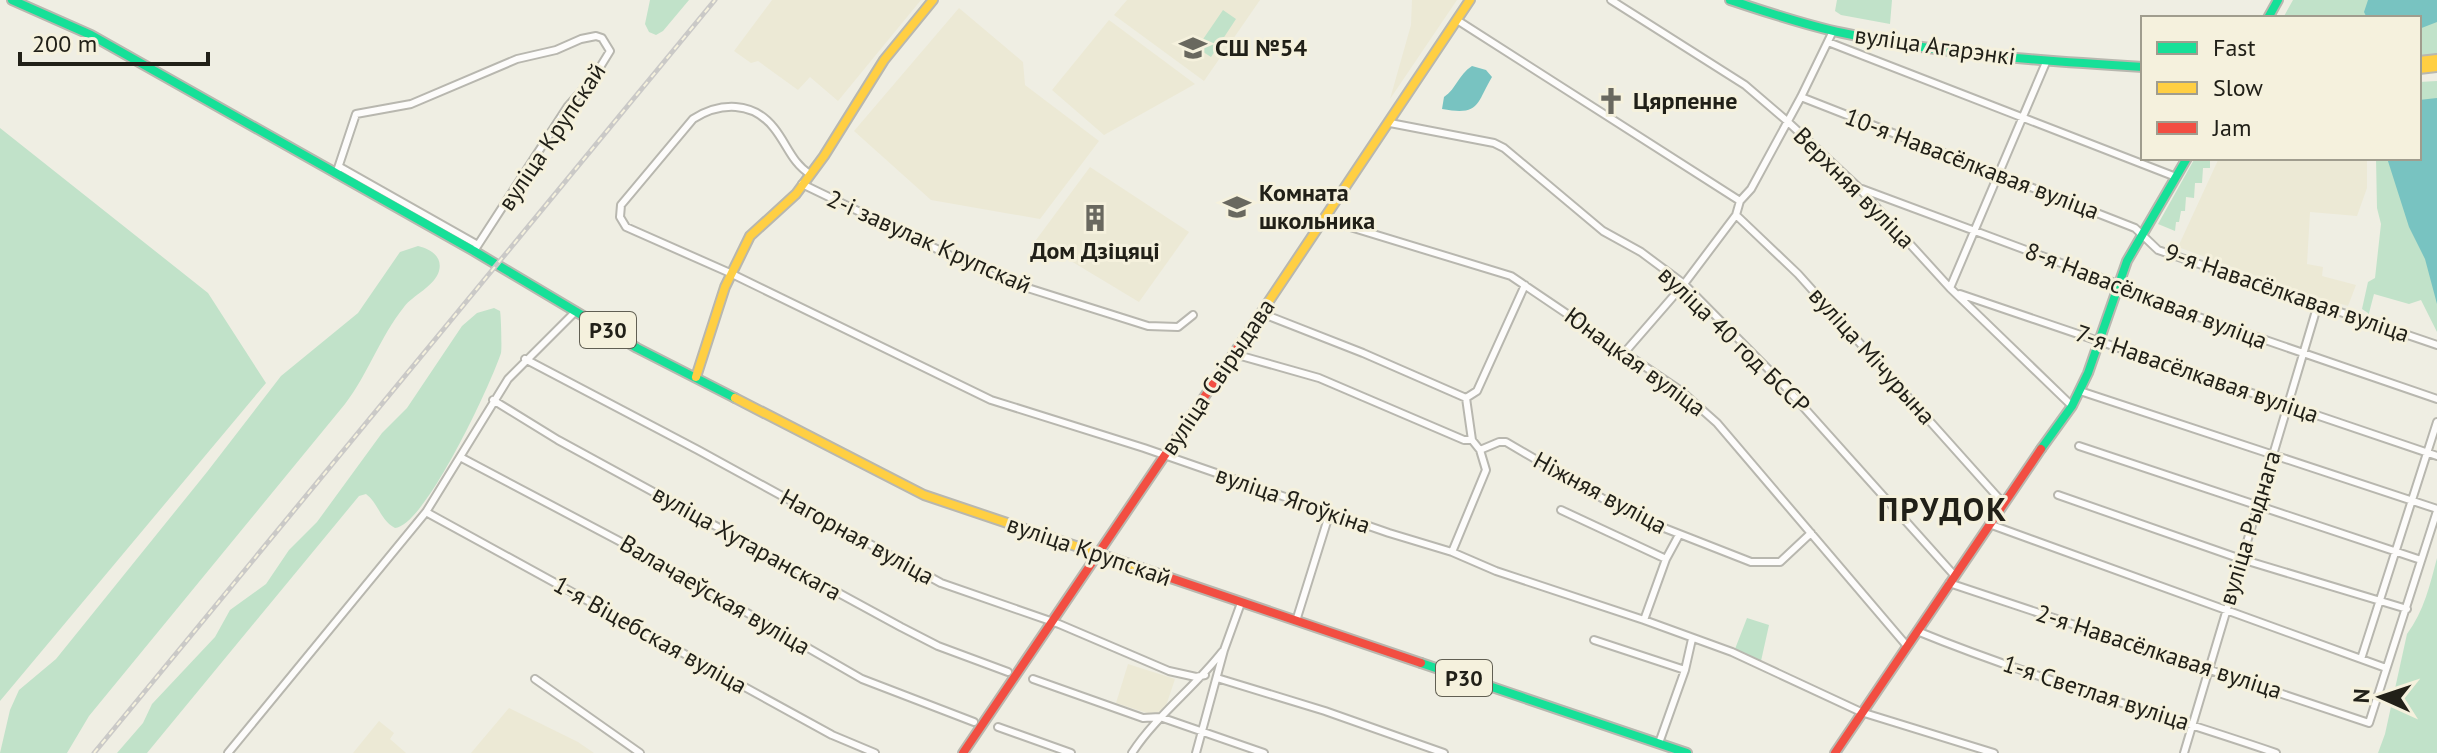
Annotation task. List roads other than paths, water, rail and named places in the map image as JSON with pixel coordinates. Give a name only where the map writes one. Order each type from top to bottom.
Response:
[{"type":"main road","name":"Р30","points":[[12,0],[91,35],[476,248]]},
{"type":"main road","points":[[696,377],[730,273],[750,236],[787,204],[831,145],[884,60],[933,0]]},
{"type":"main road","name":"вуліца Свірыдава","points":[[963,753],[1470,0]]},
{"type":"main road","name":"вуліца Агарэнкі","points":[[1730,0],[1833,31],[1894,43],[1989,56],[2141,67]]},
{"type":"main road","points":[[1835,753],[2072,406],[2141,234],[2186,160]]},
{"type":"main road","name":"вуліца Крупскай","points":[[476,248],[521,279],[637,348],[924,495],[1659,743],[1668,750],[1687,753]]},
{"type":"street","name":"Верхняя вуліца","points":[[1611,0],[1745,85],[1787,121],[1858,187],[1953,290],[2072,406]]},
{"type":"street","points":[[1457,20],[1740,201]]},
{"type":"street","points":[[1625,352],[1684,284],[1736,215],[1740,201],[1751,189],[1833,31]]},
{"type":"street","name":"вуліца Крупскай","points":[[338,170],[356,114],[411,104],[517,59],[556,50],[581,39],[602,38],[610,51],[604,63],[568,106],[476,248]]},
{"type":"street","points":[[1828,42],[2176,177]]},
{"type":"street","points":[[1953,290],[2047,60]]},
{"type":"street","name":"10-я Навасёлкавая вуліца","points":[[1801,97],[2135,228],[2141,234]]},
{"type":"street","name":"вуліца Ягоўкіна","points":[[810,174],[798,167],[773,127],[759,115],[746,108],[720,107],[693,119],[621,205],[620,217],[626,227],[730,273],[991,400],[1452,552],[1496,571],[1732,652],[1861,712],[1994,753]]},
{"type":"street","name":"вуліца 40 год БССР","points":[[1390,123],[1494,143],[1504,148],[1603,231],[1641,252],[1684,284],[1781,382],[1952,579]]},
{"type":"street","name":"2-і завулак Крупскай","points":[[802,184],[999,279],[1156,327],[1178,327],[1193,315]]},
{"type":"street","name":"8-я Навасёлкавая вуліца","points":[[1858,187],[2118,285],[2149,300],[2437,399]]},
{"type":"street","name":"вуліца Мічурына","points":[[1736,215],[1809,286],[2003,503]]},
{"type":"street","name":"Юнацкая вуліца","points":[[1324,219],[1500,271],[1625,352],[1702,407],[1907,646]]},
{"type":"street","name":"9-я Навасёлкавая вуліца","points":[[2141,234],[2158,250],[2437,345]]},
{"type":"street","points":[[1466,398],[1477,391],[1525,285]]},
{"type":"street","name":"7-я Навасёлкавая вуліца","points":[[1953,290],[2437,456]]},
{"type":"street","name":"вуліца Рыднага","points":[[2184,753],[2318,304]]},
{"type":"street","points":[[228,753],[426,512],[493,400],[525,359],[576,311]]},
{"type":"street","points":[[1261,313],[1466,398]]},
{"type":"street","points":[[1234,354],[1319,378],[1464,440],[1472,440]]},
{"type":"street","name":"Нагорная вуліца","points":[[525,359],[649,423],[941,583],[1053,622],[1169,671],[1196,677],[1205,675]]},
{"type":"street","points":[[1989,524],[2386,668],[2437,510],[2080,391]]},
{"type":"street","points":[[1452,552],[1486,470],[1480,450],[1472,440],[1466,398]]},
{"type":"street","name":"вуліца Хутаранскага","points":[[493,400],[558,440],[901,627],[938,646],[1008,672]]},
{"type":"street","points":[[2361,659],[2437,422]]},
{"type":"street","name":"Ніжняя вуліца","points":[[1480,450],[1506,442],[1631,515],[1751,562],[1780,562],[1811,533]]},
{"type":"street","points":[[2079,446],[2421,560]]},
{"type":"street","name":"Валачаеўская вуліца","points":[[460,457],[657,561],[862,679],[974,722]]},
{"type":"street","points":[[2058,495],[2241,559],[2407,609]]},
{"type":"street","points":[[1561,510],[1666,559]]},
{"type":"street","name":"1-я Віцебская вуліца","points":[[426,512],[832,735],[875,753]]},
{"type":"street","points":[[1296,621],[1330,512]]},
{"type":"street","points":[[1644,620],[1666,559],[1679,535]]},
{"type":"street","name":"2-я Навасёлкавая вуліца","points":[[1952,579],[2369,723],[2386,668]]},
{"type":"street","points":[[1196,753],[1224,650],[1241,603]]},
{"type":"street","name":"1-я Светлая вуліца","points":[[1917,631],[2276,753]]},
{"type":"street","points":[[1659,743],[1685,670],[1692,639]]},
{"type":"street","points":[[1594,640],[1685,670]]},
{"type":"street","points":[[1132,753],[1145,732],[1205,675],[1224,650]]},
{"type":"street","points":[[1217,678],[1325,711],[1444,753]]},
{"type":"street","points":[[535,679],[640,753]]},
{"type":"street","points":[[1033,679],[1143,718],[1160,717],[1264,753]]},
{"type":"street","points":[[998,727],[1071,753]]},
{"type":"water","points":[[2368,0],[2437,0],[2437,22],[2421,28],[2421,16],[2366,16],[2364,12]]},
{"type":"water","points":[[1472,66],[1486,70],[1492,77],[1479,101],[1464,111],[1442,109],[1444,97]]},
{"type":"water","points":[[2437,98],[2437,304],[2425,259],[2409,227],[2388,160],[2421,160],[2421,100]]},
{"type":"railway","points":[[94,753],[715,0]]},
{"type":"place","name":"СШ №54","points":[[1193,48]]},
{"type":"place","name":"Цярпенне","points":[[1611,101]]},
{"type":"place","name":"Комната школьника","points":[[1237,207]]},
{"type":"place","name":"Дом Дзіцяці","points":[[1095,218]]},
{"type":"district","name":"ПРУДОК","points":[[1943,510]]}]
